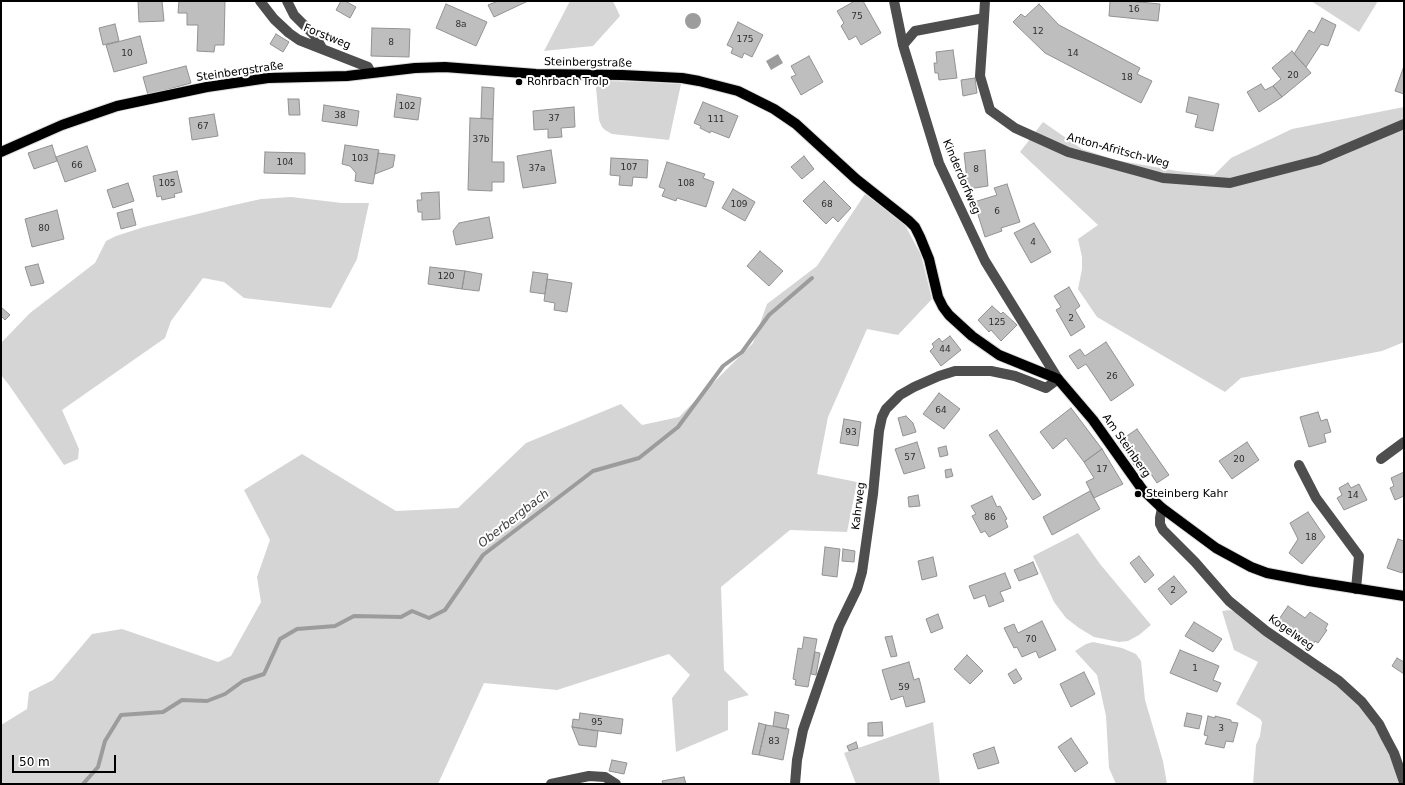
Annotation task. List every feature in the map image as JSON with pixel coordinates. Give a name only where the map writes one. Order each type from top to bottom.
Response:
[{"type":"main road","name":"Steinbergstraße","points":[[1,152],[40,134],[96,113],[143,100],[207,87],[261,79],[300,76],[347,76],[415,68],[445,67],[536,74],[648,76],[699,81],[738,91],[754,98],[796,124],[856,179],[915,227],[927,253],[938,297],[943,307],[955,322],[981,343],[999,355],[1058,380]]},
{"type":"main road","name":"Am Steinberg","points":[[1058,380],[1093,420],[1142,489],[1162,508],[1216,548],[1251,567],[1282,577],[1404,596]]},
{"type":"street","name":"Forstweg","points":[[260,1],[274,20],[299,40],[368,67],[371,73]]},
{"type":"street","points":[[287,1],[294,15],[315,36],[322,48]]},
{"type":"street","name":"Kinderdorfweg","points":[[894,1],[903,45],[939,163],[981,254],[1058,380]]},
{"type":"street","points":[[903,45],[915,31],[984,18],[985,1]]},
{"type":"street","name":"Anton-Afritsch-Weg","points":[[984,18],[980,76],[990,110],[1015,128],[1068,152],[1163,178],[1230,183],[1319,160],[1404,124]]},
{"type":"street","name":"Kahrweg","points":[[795,784],[797,760],[803,730],[839,626],[860,579],[872,501],[879,431],[882,417],[886,409],[900,395],[914,387],[955,371],[991,371],[1015,376],[1046,388],[1058,380]]},
{"type":"street","points":[[1381,459],[1404,442]]},
{"type":"street","points":[[1300,465],[1316,498],[1359,556],[1356,589]]},
{"type":"street","name":"Kogelweg","points":[[1162,508],[1160,524],[1163,530],[1229,601],[1266,631],[1339,681],[1362,702],[1379,724],[1394,753],[1404,782]]},
{"type":"street","points":[[551,784],[589,776],[597,776],[606,777],[616,784]]},
{"type":"shaded area","points":[[570,1],[613,1],[620,16],[593,46],[544,51]]},
{"type":"shaded area","points":[[1311,1],[1378,1],[1359,32]]},
{"type":"shaded area","points":[[693,13],[699,15],[701,21],[699,27],[693,29],[687,27],[685,21],[687,15]]},
{"type":"shaded area","points":[[778,54],[783,63],[771,70],[766,61]]},
{"type":"shaded area","points":[[605,81],[681,84],[669,140],[612,134],[605,130],[599,120],[596,88],[599,83]]},
{"type":"shaded area","points":[[1404,107],[1404,342],[1382,351],[1241,378],[1225,392],[1097,317],[1078,289],[1082,269],[1082,257],[1078,239],[1098,225],[1020,152],[1043,122],[1082,149],[1116,160],[1177,171],[1214,175],[1231,158],[1292,129]]},
{"type":"shaded area","points":[[865,194],[904,223],[921,255],[932,299],[898,335],[867,329],[828,417],[817,474],[857,482],[847,532],[790,530],[721,587],[724,670],[749,695],[728,701],[728,730],[676,752],[672,698],[690,675],[669,654],[557,690],[484,683],[438,784],[1,784],[1,725],[27,709],[29,692],[53,680],[92,634],[122,629],[218,662],[231,656],[261,602],[257,577],[270,540],[244,490],[302,454],[396,511],[458,508],[526,443],[621,404],[642,425],[679,417],[753,343],[767,304],[817,266]]},
{"type":"shaded area","points":[[291,197],[342,203],[369,203],[357,259],[331,308],[244,298],[224,282],[203,278],[171,321],[165,338],[62,410],[79,449],[78,459],[64,465],[1,375],[1,343],[30,313],[95,263],[106,241],[116,236],[144,227],[234,205],[261,199]]},
{"type":"shaded area","points":[[1078,533],[1100,564],[1151,625],[1139,635],[1128,641],[1119,642],[1094,637],[1066,618],[1054,602],[1033,556]]},
{"type":"shaded area","points":[[1230,610],[1337,683],[1360,704],[1383,739],[1401,784],[1253,784],[1256,745],[1260,736],[1262,722],[1260,719],[1236,704],[1258,662],[1234,650],[1222,611]]},
{"type":"shaded area","points":[[1093,642],[1122,648],[1136,654],[1141,661],[1145,700],[1163,761],[1167,784],[1116,784],[1109,768],[1106,716],[1097,675],[1075,651],[1086,644]]},
{"type":"shaded area","points":[[933,722],[940,784],[856,784],[844,753]]},
{"type":"building","points":[[138,1],[162,1],[164,21],[139,22]]},
{"type":"building","points":[[179,1],[225,1],[224,45],[215,45],[214,52],[197,51],[198,25],[187,25],[187,13],[178,13]]},
{"type":"building","points":[[341,1],[345,1],[356,7],[350,18],[336,10]]},
{"type":"building","points":[[498,1],[528,1],[494,17],[488,5]]},
{"type":"building","points":[[855,1],[863,1],[881,33],[861,45],[856,36],[849,40],[841,26],[844,23],[837,11]]},
{"type":"building","points":[[1110,1],[1160,4],[1158,21],[1109,16]]},
{"type":"building","points":[[446,4],[487,22],[476,46],[436,28]]},
{"type":"building","points":[[1039,4],[1059,25],[1140,68],[1137,74],[1152,81],[1141,103],[1045,53],[1013,22],[1021,14],[1025,17]]},
{"type":"building","points":[[1322,18],[1336,25],[1328,46],[1321,44],[1306,67],[1294,54],[1309,30],[1314,33]]},
{"type":"building","points":[[738,22],[763,35],[752,57],[744,53],[742,58],[731,53],[733,48],[727,45]]},
{"type":"building","points":[[115,24],[119,41],[103,45],[99,28]]},
{"type":"building","points":[[372,28],[410,29],[409,57],[371,56]]},
{"type":"building","points":[[276,34],[289,42],[283,52],[270,44]]},
{"type":"building","points":[[140,36],[147,63],[114,72],[106,45]]},
{"type":"building","points":[[953,50],[957,78],[939,80],[938,73],[935,73],[934,63],[937,63],[936,52]]},
{"type":"building","points":[[1292,51],[1311,73],[1282,97],[1273,86],[1281,79],[1272,68]]},
{"type":"building","points":[[809,56],[823,82],[801,95],[791,77],[796,75],[791,66]]},
{"type":"building","points":[[186,66],[191,83],[148,95],[143,77]]},
{"type":"building","points":[[1404,66],[1404,94],[1395,91]]},
{"type":"building","points":[[975,78],[977,93],[963,96],[961,80]]},
{"type":"building","points":[[1261,84],[1265,90],[1273,86],[1282,97],[1259,112],[1247,92]]},
{"type":"building","points":[[482,87],[494,88],[493,119],[481,118]]},
{"type":"building","points":[[397,94],[421,98],[418,120],[394,117]]},
{"type":"building","points":[[1189,97],[1219,104],[1213,131],[1195,127],[1198,115],[1186,112]]},
{"type":"building","points":[[288,99],[299,99],[300,115],[289,115]]},
{"type":"building","points":[[703,102],[738,116],[729,138],[711,131],[710,133],[694,123]]},
{"type":"building","points":[[324,105],[359,111],[357,126],[322,121]]},
{"type":"building","points":[[574,107],[575,127],[561,128],[562,137],[548,138],[548,129],[534,130],[533,111]]},
{"type":"building","points":[[214,114],[218,136],[192,140],[189,118]]},
{"type":"building","points":[[470,118],[493,119],[492,162],[504,162],[504,182],[492,182],[492,191],[468,190]]},
{"type":"building","points":[[52,145],[57,161],[34,169],[28,153]]},
{"type":"building","points":[[345,145],[379,150],[373,184],[355,181],[356,173],[350,166],[342,164]]},
{"type":"building","points":[[87,146],[96,171],[65,182],[56,157]]},
{"type":"building","points":[[551,150],[556,183],[523,188],[517,156]]},
{"type":"building","points":[[985,150],[988,186],[968,189],[964,153]]},
{"type":"building","points":[[265,152],[305,153],[305,174],[264,173]]},
{"type":"building","points":[[378,153],[395,155],[393,167],[375,174]]},
{"type":"building","points":[[804,156],[814,169],[802,179],[791,167]]},
{"type":"building","points":[[611,158],[648,160],[647,178],[633,177],[632,186],[619,185],[620,176],[610,175]]},
{"type":"building","points":[[667,162],[705,174],[703,178],[714,182],[706,207],[677,198],[676,201],[662,196],[665,189],[659,187]]},
{"type":"building","points":[[177,171],[182,192],[174,194],[175,197],[162,200],[161,196],[157,197],[153,176]]},
{"type":"building","points":[[824,181],[851,208],[838,222],[833,217],[826,224],[803,201]]},
{"type":"building","points":[[128,183],[134,201],[113,208],[107,190]]},
{"type":"building","points":[[1007,184],[1020,222],[1001,228],[1002,231],[985,237],[974,202],[997,195],[994,188]]},
{"type":"building","points":[[733,189],[755,202],[745,221],[722,208]]},
{"type":"building","points":[[439,192],[440,219],[422,220],[422,212],[418,212],[417,200],[422,200],[421,193]]},
{"type":"building","points":[[132,209],[136,225],[121,229],[117,213]]},
{"type":"building","points":[[57,210],[64,239],[32,247],[25,219]]},
{"type":"building","points":[[489,217],[493,238],[456,245],[453,231],[459,223]]},
{"type":"building","points":[[1034,223],[1051,252],[1031,263],[1014,233]]},
{"type":"building","points":[[760,251],[783,271],[769,286],[747,266]]},
{"type":"building","points":[[38,264],[44,283],[31,286],[25,267]]},
{"type":"building","points":[[430,267],[465,271],[462,289],[428,284]]},
{"type":"building","points":[[465,271],[482,274],[479,291],[462,289]]},
{"type":"building","points":[[533,272],[548,274],[545,294],[530,292]]},
{"type":"building","points":[[547,279],[572,283],[567,312],[554,310],[555,303],[544,301]]},
{"type":"building","points":[[1069,287],[1080,306],[1075,310],[1085,327],[1071,336],[1056,310],[1061,307],[1054,296]]},
{"type":"building","points":[[992,306],[1001,314],[1003,312],[1017,325],[1001,341],[991,330],[989,332],[978,320]]},
{"type":"building","points":[[1,307],[10,315],[5,320],[1,316]]},
{"type":"building","points":[[950,336],[961,350],[941,366],[930,351],[934,347],[932,344],[939,338],[942,342]]},
{"type":"building","points":[[1106,342],[1134,385],[1111,401],[1086,364],[1078,369],[1069,356],[1080,349],[1085,356]]},
{"type":"building","points":[[939,393],[960,409],[944,429],[923,414]]},
{"type":"building","points":[[1071,408],[1102,449],[1084,462],[1066,438],[1053,449],[1040,432]]},
{"type":"building","points":[[1318,412],[1321,421],[1327,419],[1331,432],[1324,434],[1326,442],[1309,447],[1300,417]]},
{"type":"building","points":[[906,416],[913,423],[916,432],[903,436],[898,418]]},
{"type":"building","points":[[844,419],[861,422],[858,446],[840,443]]},
{"type":"building","points":[[1137,429],[1169,475],[1157,483],[1149,471],[1142,476],[1118,442]]},
{"type":"building","points":[[997,430],[1041,495],[1033,500],[989,435]]},
{"type":"building","points":[[917,442],[925,468],[904,474],[895,449]]},
{"type":"building","points":[[1247,442],[1259,460],[1232,479],[1219,461]]},
{"type":"building","points":[[946,446],[948,455],[940,457],[938,448]]},
{"type":"building","points":[[1102,449],[1123,484],[1094,498],[1086,482],[1094,478],[1084,462]]},
{"type":"building","points":[[951,469],[953,476],[946,478],[945,470]]},
{"type":"building","points":[[1404,472],[1404,496],[1395,500],[1390,488],[1394,486],[1391,478]]},
{"type":"building","points":[[1348,483],[1351,488],[1359,484],[1367,500],[1344,510],[1337,498],[1342,495],[1339,488]]},
{"type":"building","points":[[1090,491],[1100,509],[1052,535],[1043,517]]},
{"type":"building","points":[[918,495],[920,506],[909,507],[908,497]]},
{"type":"building","points":[[992,496],[997,507],[1000,506],[1007,519],[1005,520],[1008,527],[989,537],[985,531],[981,533],[972,516],[976,514],[971,506]]},
{"type":"building","points":[[1308,512],[1325,537],[1302,564],[1289,553],[1298,539],[1290,523]]},
{"type":"building","points":[[1398,539],[1404,541],[1404,568],[1402,573],[1387,568]]},
{"type":"building","points":[[825,547],[840,549],[837,577],[822,575]]},
{"type":"building","points":[[843,549],[855,551],[854,562],[842,561]]},
{"type":"building","points":[[1139,556],[1154,575],[1145,583],[1130,563]]},
{"type":"building","points":[[933,557],[937,576],[922,580],[918,561]]},
{"type":"building","points":[[1033,562],[1038,574],[1019,581],[1014,570]]},
{"type":"building","points":[[1005,573],[1011,588],[1000,592],[1004,601],[989,607],[985,595],[974,599],[969,586]]},
{"type":"building","points":[[1174,576],[1187,592],[1171,605],[1158,589]]},
{"type":"building","points":[[1288,606],[1305,618],[1310,612],[1328,624],[1325,629],[1327,630],[1318,643],[1315,641],[1312,646],[1277,622]]},
{"type":"building","points":[[938,614],[943,628],[931,633],[926,619]]},
{"type":"building","points":[[1042,621],[1056,650],[1039,658],[1036,651],[1022,657],[1017,647],[1014,648],[1004,628],[1014,624],[1018,633]]},
{"type":"building","points":[[1194,622],[1222,639],[1213,652],[1185,636]]},
{"type":"building","points":[[892,636],[897,656],[891,657],[885,637]]},
{"type":"building","points":[[804,637],[817,639],[808,687],[795,685],[796,680],[793,679],[798,648],[802,649]]},
{"type":"building","points":[[1180,650],[1219,666],[1213,680],[1221,683],[1217,692],[1170,673]]},
{"type":"building","points":[[815,652],[820,653],[816,675],[811,674]]},
{"type":"building","points":[[967,655],[983,671],[970,684],[954,669]]},
{"type":"building","points":[[1397,658],[1404,662],[1404,674],[1392,666]]},
{"type":"building","points":[[909,662],[914,680],[919,678],[925,702],[906,707],[903,696],[891,700],[882,670]]},
{"type":"building","points":[[1016,669],[1022,679],[1014,684],[1008,674]]},
{"type":"building","points":[[1084,672],[1095,694],[1071,707],[1060,684]]},
{"type":"building","points":[[775,712],[789,715],[786,729],[773,726]]},
{"type":"building","points":[[580,713],[623,719],[621,734],[572,727],[573,719],[579,720]]},
{"type":"building","points":[[1187,713],[1202,716],[1199,729],[1184,726]]},
{"type":"building","points":[[1208,716],[1215,718],[1215,716],[1238,723],[1233,742],[1226,741],[1224,748],[1205,744],[1208,736],[1204,735]]},
{"type":"building","points":[[882,722],[883,736],[868,736],[868,723]]},
{"type":"building","points":[[759,723],[766,725],[759,755],[752,754]]},
{"type":"building","points":[[766,725],[789,729],[783,760],[759,755]]},
{"type":"building","points":[[572,727],[598,731],[596,747],[579,745]]},
{"type":"building","points":[[1071,738],[1088,763],[1075,772],[1058,747]]},
{"type":"building","points":[[856,742],[858,748],[849,751],[847,746]]},
{"type":"building","points":[[994,747],[999,763],[978,769],[973,754]]},
{"type":"building","points":[[612,760],[627,763],[624,774],[609,771]]},
{"type":"building","points":[[684,777],[686,784],[663,784],[662,781]]},
{"type":"waterway","name":"Oberbergbach","points":[[83,784],[98,767],[105,741],[121,715],[163,712],[182,700],[207,701],[225,694],[243,681],[264,674],[280,639],[297,629],[335,626],[354,616],[401,617],[412,611],[429,618],[445,610],[483,555],[593,471],[639,458],[678,427],[723,366],[742,352],[769,315],[812,278]]},
{"type":"place","name":"Rohrbach Trolp","points":[[519,82]]},
{"type":"place","name":"Steinberg Kahr","points":[[1138,494]]}]
